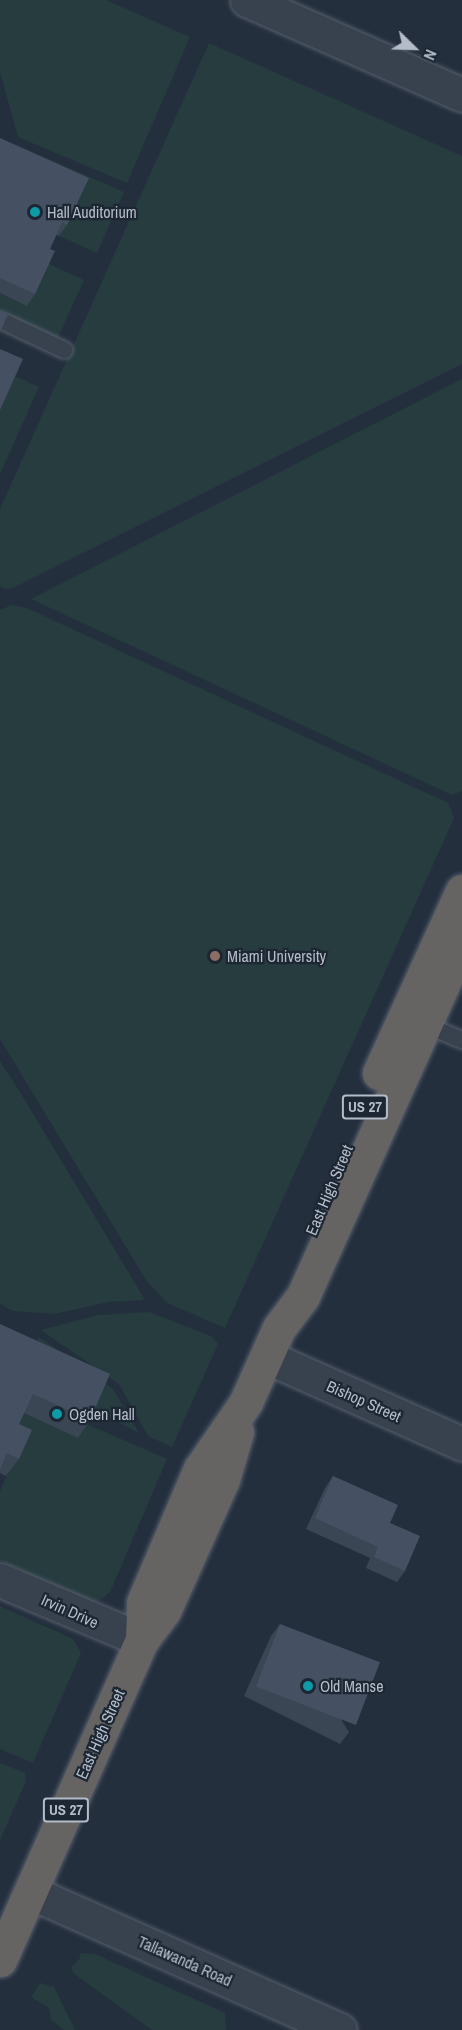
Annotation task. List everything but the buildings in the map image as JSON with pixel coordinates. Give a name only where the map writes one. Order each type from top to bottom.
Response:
[{"type":"highway","name":"East High Street","points":[[273,1342],[285,1291],[462,891]]},
{"type":"highway","name":"East High Street","points":[[0,1960],[142,1640],[164,1611],[218,1490],[246,1402],[273,1342],[303,1296],[462,943]]},
{"type":"street","points":[[261,3],[462,95]]},
{"type":"street","name":"Bishop Street","points":[[273,1342],[462,1444]]},
{"type":"street","name":"Irvin Drive","points":[[0,1580],[142,1640]]},
{"type":"street","name":"Tallawanda Road","points":[[30,1892],[340,2030]]},
{"type":"lane","points":[[0,320],[64,350]]},
{"type":"lane","points":[[426,1024],[462,1040]]},
{"type":"green space","points":[[0,0],[106,0],[190,37],[127,183],[18,137],[0,72]]},
{"type":"green space","points":[[209,43],[462,156],[462,364],[13,588],[5,589],[0,586],[0,509]]},
{"type":"green space","points":[[14,144],[124,192],[97,253],[59,236],[7,158]]},
{"type":"green space","points":[[47,263],[84,280],[57,340],[0,313],[0,293],[26,305]]},
{"type":"green space","points":[[13,375],[39,387],[0,474],[0,402]]},
{"type":"green space","points":[[462,379],[462,791],[452,795],[31,599]]},
{"type":"green space","points":[[12,605],[27,608],[448,803],[454,818],[225,1328],[167,1303],[146,1280],[0,1039],[0,610]]},
{"type":"green space","points":[[0,1061],[145,1300],[108,1302],[54,1314],[13,1311],[0,1304]]},
{"type":"green space","points":[[149,1312],[211,1336],[218,1344],[172,1447],[148,1436],[119,1384],[41,1330],[98,1315]]},
{"type":"green space","points":[[39,1337],[113,1389],[139,1433],[90,1408],[27,1360]]},
{"type":"green space","points":[[20,1412],[84,1423],[167,1459],[110,1592],[99,1601],[90,1601],[0,1561],[0,1491],[20,1447],[7,1441]]},
{"type":"green space","points":[[0,1606],[73,1639],[81,1653],[33,1763],[0,1749]]},
{"type":"green space","points":[[0,1763],[25,1773],[26,1781],[0,1840]]},
{"type":"green space","points":[[80,1953],[95,1954],[225,2013],[226,2030],[152,2030],[73,1973],[71,1967],[80,1958]]},
{"type":"green space","points":[[40,1983],[54,1987],[75,2030],[64,2030],[51,2020],[49,2008],[31,1997]]},
{"type":"place","name":"Hall Auditorium","points":[[35,212]]},
{"type":"place","name":"Miami University","points":[[215,956]]},
{"type":"place","name":"Ogden Hall","points":[[57,1414]]},
{"type":"place","name":"Old Manse","points":[[308,1686]]}]
